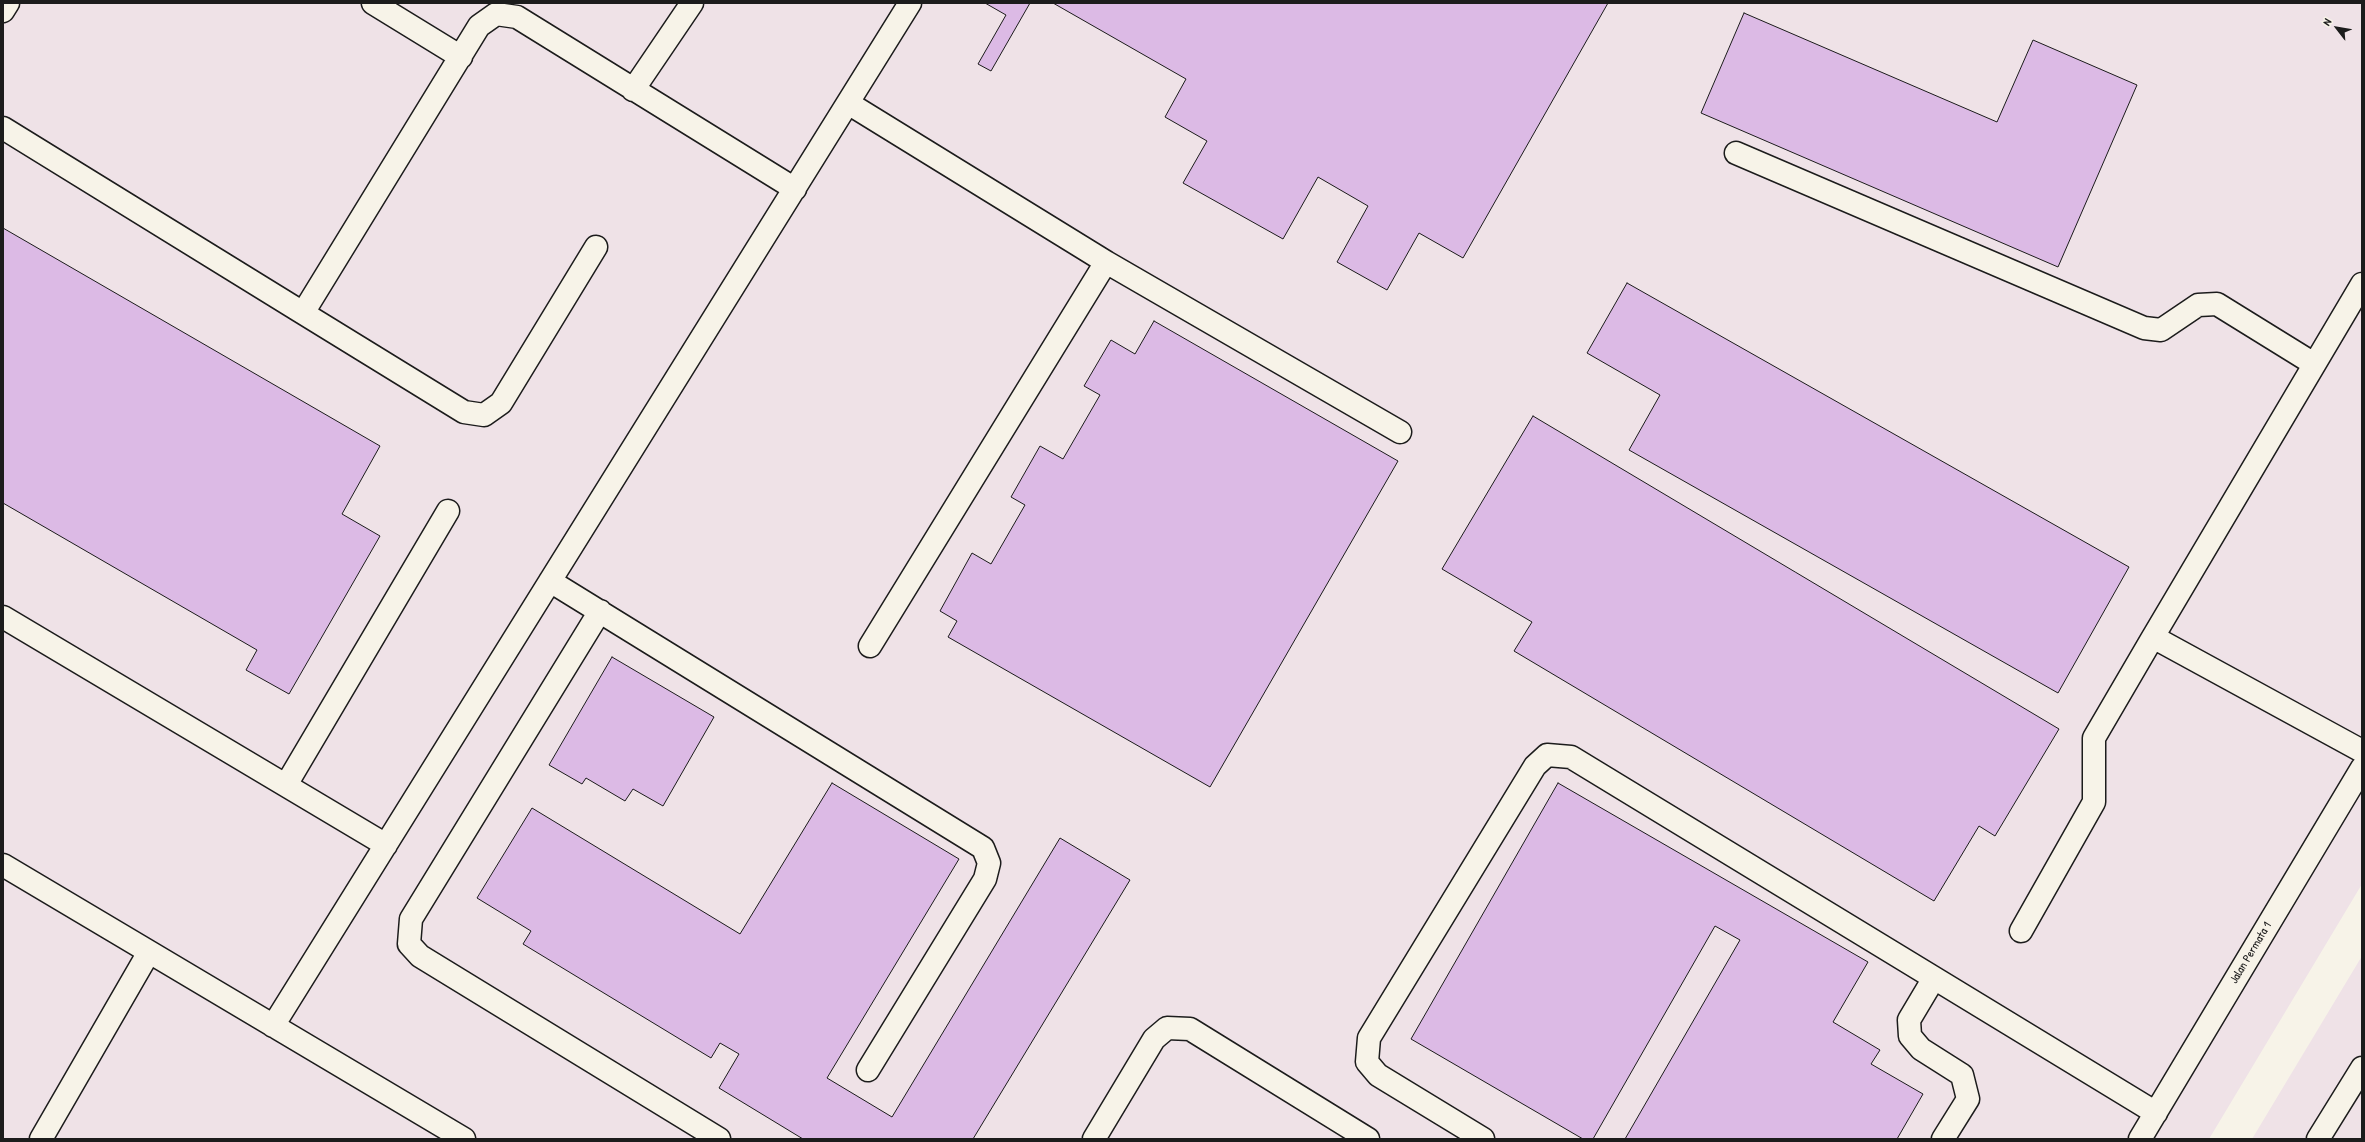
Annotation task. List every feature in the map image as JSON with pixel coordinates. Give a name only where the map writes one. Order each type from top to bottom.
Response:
[{"type":"street","points":[[3,11],[8,3]]},
{"type":"street","points":[[373,3],[461,57]]},
{"type":"street","points":[[633,90],[692,3]]},
{"type":"street","points":[[273,1026],[910,3]]},
{"type":"street","points":[[303,313],[479,26],[496,14],[517,18],[795,189]]},
{"type":"street","points":[[848,103],[1106,262],[1400,432]]},
{"type":"street","points":[[3,128],[464,412],[484,415],[501,403],[596,248]]},
{"type":"street","points":[[1736,153],[2144,328],[2161,330],[2198,305],[2217,304],[2314,364]]},
{"type":"street","points":[[870,646],[1106,262]]},
{"type":"street","points":[[2021,931],[2094,802],[2094,738],[2362,284]]},
{"type":"street","points":[[286,785],[448,511]]},
{"type":"street","points":[[550,581],[976,842],[987,854],[989,862],[985,879],[868,1070]]},
{"type":"street","points":[[600,611],[411,919],[409,944],[420,956],[719,1139]]},
{"type":"street","points":[[3,617],[386,845]]},
{"type":"street","points":[[2153,637],[2362,751]]},
{"type":"street","points":[[1483,1139],[1378,1075],[1367,1062],[1369,1038],[1535,766],[1547,755],[1571,757],[2156,1112]]},
{"type":"street","name":"Jalan Permata 1","points":[[2140,1139],[2362,768]]},
{"type":"street","points":[[3,865],[464,1139]]},
{"type":"street","points":[[41,1139],[149,952]]},
{"type":"street","points":[[1934,978],[1909,1020],[1910,1036],[1922,1049],[1962,1075],[1968,1099],[1943,1139]]},
{"type":"street","points":[[1094,1139],[1154,1039],[1167,1028],[1190,1029],[1368,1139]]},
{"type":"street","points":[[2318,1139],[2362,1068]]},
{"type":"shaded area","points":[[3,3],[2362,3],[2362,884],[2209,1139],[3,1139]]},
{"type":"shaded area","points":[[2362,956],[2362,1139],[2252,1139]]},
{"type":"building","points":[[985,3],[1030,3],[991,71],[978,64],[1006,15]]},
{"type":"building","points":[[1053,3],[1608,3],[1463,258],[1419,233],[1387,290],[1337,262],[1368,206],[1318,177],[1283,239],[1183,183],[1207,141],[1165,117],[1186,79]]},
{"type":"building","points":[[1744,13],[1997,122],[2033,40],[2137,85],[2058,267],[1701,113]]},
{"type":"building","points":[[3,228],[380,446],[342,514],[380,536],[289,694],[246,670],[257,650],[3,503]]},
{"type":"building","points":[[1627,283],[2129,567],[2058,693],[1629,450],[1660,395],[1587,353]]},
{"type":"building","points":[[1154,321],[1398,461],[1210,787],[948,637],[957,621],[940,611],[972,553],[991,564],[1025,505],[1011,497],[1040,446],[1063,459],[1100,395],[1084,386],[1111,340],[1135,354]]},
{"type":"building","points":[[1533,416],[2059,729],[1995,836],[1979,826],[1934,901],[1514,651],[1532,622],[1442,569]]},
{"type":"building","points":[[612,657],[714,717],[663,806],[633,789],[625,801],[586,778],[582,784],[549,765]]},
{"type":"building","points":[[832,783],[959,859],[827,1078],[892,1117],[1060,838],[1130,880],[973,1139],[803,1139],[719,1088],[739,1054],[720,1043],[711,1058],[523,944],[531,931],[477,898],[532,808],[740,934]]},
{"type":"building","points":[[1558,783],[1868,962],[1833,1022],[1880,1050],[1871,1064],[1923,1094],[1897,1139],[1625,1139],[1740,940],[1715,926],[1593,1139],[1583,1139],[1411,1039]]}]
